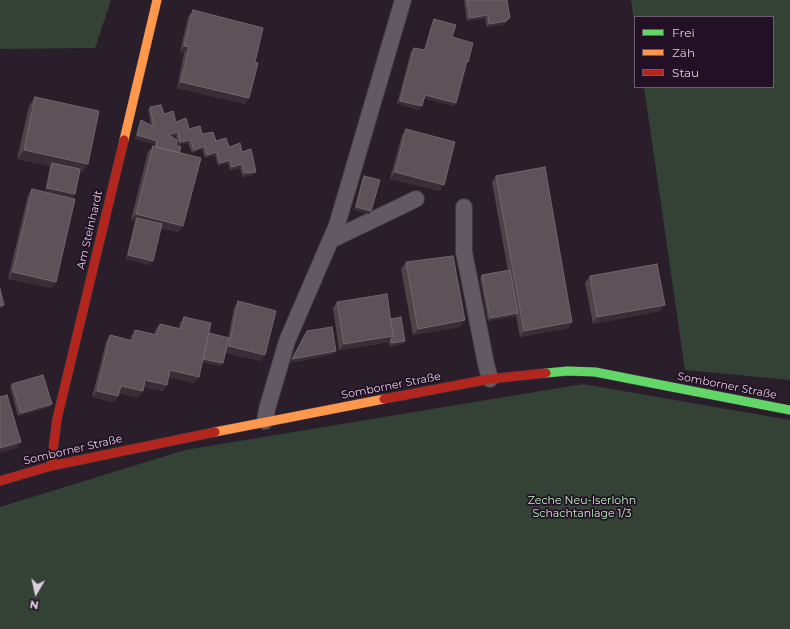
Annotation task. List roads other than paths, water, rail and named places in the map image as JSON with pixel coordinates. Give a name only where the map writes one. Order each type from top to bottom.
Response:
[{"type":"street","name":"Am Steinhardt","points":[[51,466],[57,419],[156,0]]},
{"type":"street","name":"Somborner Straße","points":[[0,481],[51,466],[265,421],[490,379],[568,371],[595,372],[790,410]]},
{"type":"lane","points":[[265,421],[267,409],[287,341],[337,225],[403,0]]},
{"type":"lane","points":[[330,240],[416,199]]},
{"type":"lane","points":[[464,207],[464,252],[490,379]]},
{"type":"park label","name":"Zeche Neu-Iserlohn Schachtanlage 1/3","points":[[582,507]]}]
